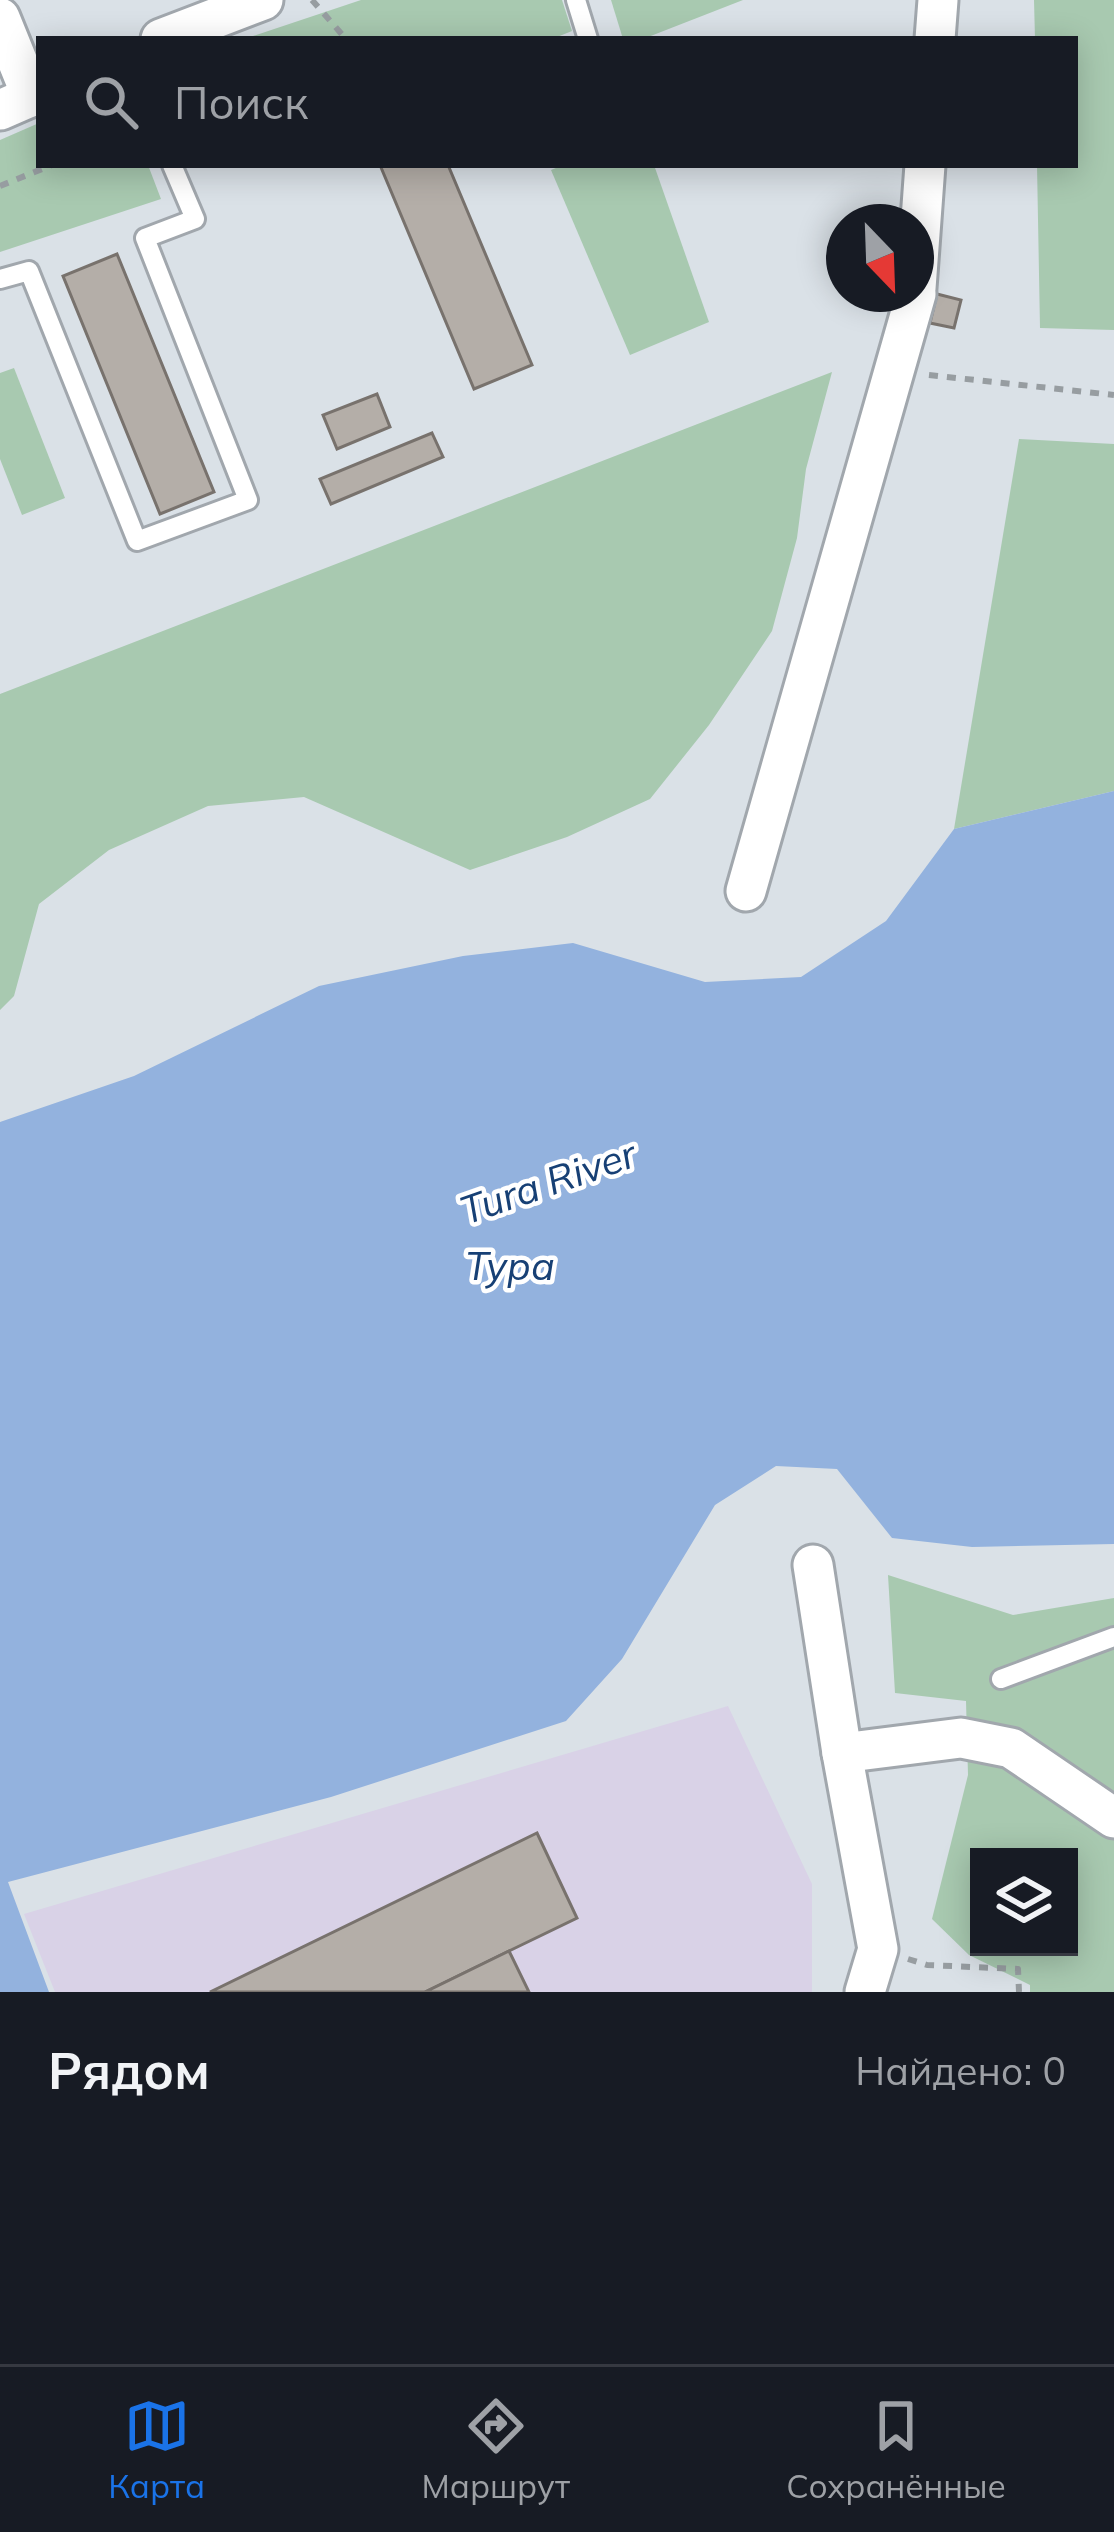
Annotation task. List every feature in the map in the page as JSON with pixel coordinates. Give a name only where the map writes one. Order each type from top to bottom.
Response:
[{"type":"street","points":[[169,36],[263,0]]},
{"type":"street","points":[[935,36],[938,0]]},
{"type":"street","points":[[0,18],[24,100]]},
{"type":"street","points":[[923,204],[926,168]]},
{"type":"street","points":[[746,892],[911,312]]},
{"type":"street","points":[[813,1565],[878,1949],[865,1992]]},
{"type":"street","points":[[842,1753],[961,1738],[1011,1748],[1114,1818]]},
{"type":"lane","points":[[576,0],[587,36]]},
{"type":"lane","points":[[0,279],[29,271],[137,541],[248,500],[145,238],[195,219],[173,168]]},
{"type":"lane","points":[[1001,1679],[1114,1637]]},
{"type":"path","points":[[312,0],[343,36]]},
{"type":"path","points":[[0,186],[45,168]]},
{"type":"path","points":[[896,371],[1114,394]]},
{"type":"path","points":[[878,1949],[927,1965],[1018,1969],[1019,1992]]},
{"type":"shaded area","points":[[728,1706],[812,1884],[812,1992],[55,1992],[24,1914]]},
{"type":"green space","points":[[361,0],[562,0],[572,31],[560,36],[253,36]]},
{"type":"green space","points":[[611,0],[743,0],[651,36],[622,36]]},
{"type":"green space","points":[[1034,0],[1114,0],[1114,330],[1040,328],[1037,168],[1078,168],[1078,36],[1035,36]]},
{"type":"green space","points":[[36,124],[36,168],[149,168],[161,199],[0,252],[0,140]]},
{"type":"green space","points":[[655,168],[709,322],[630,355],[551,170]]},
{"type":"green space","points":[[14,368],[65,498],[22,515],[0,459],[0,373]]},
{"type":"green space","points":[[832,372],[772,631],[709,725],[650,799],[567,837],[470,870],[304,797],[208,806],[109,850],[39,904],[14,996],[0,1010],[0,694]]},
{"type":"green space","points":[[1019,439],[1114,444],[1114,791],[954,829]]},
{"type":"green space","points":[[888,1575],[1013,1615],[1114,1598],[1114,1992],[1030,1992],[1030,1985],[971,1956],[1078,1956],[1078,1848],[970,1848],[970,1955],[932,1919],[968,1775],[966,1701],[895,1693]]},
{"type":"water","name":"Тура","points":[[1114,791],[1114,1544],[972,1547],[892,1538],[837,1469],[776,1466],[715,1505],[622,1659],[566,1721],[331,1797],[8,1882],[49,1992],[0,1992],[0,1122],[134,1076],[319,986],[463,956],[573,943],[705,982],[801,977],[886,921],[954,829]]},
{"type":"building","points":[[381,168],[449,168],[532,365],[474,389]]},
{"type":"building","points":[[117,254],[214,492],[160,514],[63,276]]},
{"type":"building","points":[[937,294],[961,300],[954,328],[930,323]]},
{"type":"building","points":[[377,394],[390,427],[337,449],[323,415]]},
{"type":"building","points":[[432,433],[443,457],[331,504],[320,479]]},
{"type":"building","points":[[537,1833],[577,1918],[425,1992],[210,1992]]},
{"type":"building","points":[[509,1951],[529,1992],[425,1992]]},
{"type":"water label","name":"Tura River","points":[[548,1182]]}]
